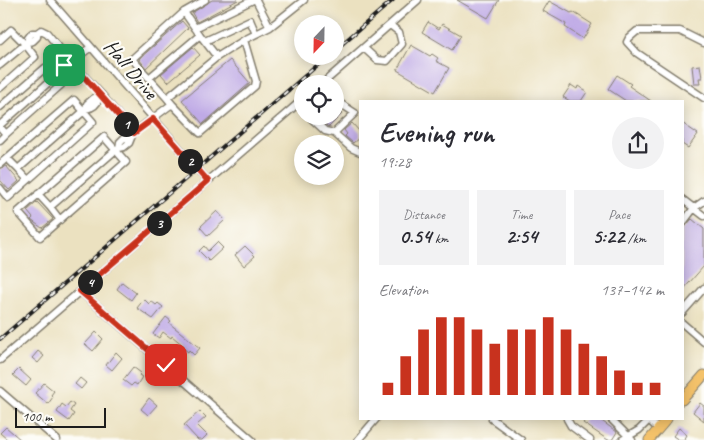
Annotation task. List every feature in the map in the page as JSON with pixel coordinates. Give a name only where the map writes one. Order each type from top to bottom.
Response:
[{"type":"main road","points":[[684,398],[702,381]]},
{"type":"main road","points":[[649,440],[666,420]]},
{"type":"street","name":"Hall Drive","points":[[50,0],[208,181]]},
{"type":"street","points":[[205,0],[184,12],[132,59],[200,133],[255,86],[256,81],[244,40]]},
{"type":"street","points":[[195,28],[255,0],[270,27]]},
{"type":"street","points":[[167,98],[217,57],[270,27],[304,0]]},
{"type":"street","points":[[332,75],[418,0]]},
{"type":"street","points":[[184,12],[217,57]]},
{"type":"street","points":[[205,41],[250,20],[256,34]]},
{"type":"street","points":[[364,48],[377,60],[388,61],[402,44],[400,32],[390,25]]},
{"type":"street","points":[[0,40],[11,30],[26,43],[35,57],[0,88]]},
{"type":"street","points":[[0,66],[26,43],[37,37],[37,33],[41,30],[47,32],[70,64],[132,136]]},
{"type":"street","points":[[704,43],[680,31],[637,31],[627,42],[637,53],[704,98]]},
{"type":"street","points":[[150,78],[200,35]]},
{"type":"street","points":[[6,134],[0,126],[56,76],[64,65],[70,64],[91,47]]},
{"type":"street","points":[[0,107],[45,68],[56,76],[62,85],[0,140]]},
{"type":"street","points":[[18,169],[84,111],[87,104],[94,98],[100,97]]},
{"type":"street","points":[[0,164],[74,100],[93,122],[8,198],[0,188]]},
{"type":"street","points":[[50,207],[118,149],[120,142],[124,138],[132,136],[172,104]]},
{"type":"street","points":[[334,133],[358,116],[344,106]]},
{"type":"street","points":[[0,360],[294,107]]},
{"type":"street","points":[[318,125],[325,131],[334,133],[351,148],[359,152]]},
{"type":"street","points":[[104,137],[118,149],[126,162],[40,237],[18,212],[38,194],[104,137]]},
{"type":"street","points":[[7,158],[28,180]]},
{"type":"street","points":[[38,194],[60,220]]},
{"type":"street","points":[[684,200],[704,216]]},
{"type":"street","points":[[684,221],[694,208],[704,201]]},
{"type":"street","points":[[684,311],[704,288]]},
{"type":"street","points":[[80,291],[251,440]]},
{"type":"street","points":[[684,324],[704,342]]},
{"type":"street","points":[[0,391],[57,440]]},
{"type":"street","points":[[358,440],[375,420]]},
{"type":"street","points":[[493,420],[521,440]]},
{"type":"street","points":[[568,420],[571,426],[590,440]]},
{"type":"street","points":[[612,420],[627,439],[650,420],[658,429]]},
{"type":"building","points":[[212,0],[238,0],[197,22],[192,13]]},
{"type":"building","points":[[457,0],[499,0],[488,18]]},
{"type":"building","points":[[549,1],[571,13],[573,12],[592,24],[583,39],[565,27],[566,24],[543,11]]},
{"type":"building","points":[[182,21],[188,28],[146,68],[139,59]]},
{"type":"building","points":[[428,22],[439,29],[442,24],[461,35],[452,50],[422,32]]},
{"type":"building","points":[[411,45],[430,56],[432,54],[438,58],[436,61],[449,68],[435,92],[397,70]]},
{"type":"building","points":[[193,47],[200,55],[168,82],[161,74]]},
{"type":"building","points":[[230,60],[250,83],[203,124],[182,100]]},
{"type":"building","points":[[700,65],[702,78],[699,78],[700,84],[694,84],[692,66]]},
{"type":"building","points":[[617,75],[650,100],[624,100],[608,89]]},
{"type":"building","points":[[571,85],[577,89],[578,86],[587,92],[582,100],[568,100],[563,97]]},
{"type":"building","points":[[352,123],[359,131],[359,138],[353,143],[345,136],[347,134],[344,130]]},
{"type":"building","points":[[684,124],[698,134],[688,148],[684,145]]},
{"type":"building","points":[[6,166],[19,181],[9,190],[0,180],[0,169]]},
{"type":"building","points":[[37,202],[53,219],[42,228],[31,220],[33,218],[27,211]]},
{"type":"building","points":[[217,211],[225,220],[208,236],[200,227]]},
{"type":"building","points":[[692,219],[704,229],[704,266],[684,289],[684,228]]},
{"type":"building","points":[[217,242],[223,248],[209,261],[199,251],[204,246],[208,251]]},
{"type":"building","points":[[245,246],[255,256],[244,266],[235,255]]},
{"type":"building","points":[[122,282],[136,293],[131,300],[117,289]]},
{"type":"building","points":[[144,299],[149,304],[151,301],[163,307],[153,319],[137,308]]},
{"type":"building","points":[[166,317],[171,321],[169,323],[200,348],[194,355],[189,350],[188,352],[183,348],[184,346],[172,336],[171,338],[163,332],[159,338],[153,334]]},
{"type":"building","points":[[96,332],[103,339],[93,351],[85,344]]},
{"type":"building","points":[[38,351],[44,356],[38,363],[32,358]]},
{"type":"building","points":[[116,352],[122,358],[112,370],[106,365]]},
{"type":"building","points":[[133,367],[141,373],[139,375],[142,377],[137,385],[134,383],[131,386],[123,380]]},
{"type":"building","points":[[19,369],[31,380],[26,386],[13,375]]},
{"type":"building","points":[[80,378],[86,383],[81,389],[75,384]]},
{"type":"building","points":[[44,383],[54,391],[51,395],[53,397],[48,404],[35,393]]},
{"type":"building","points":[[149,398],[157,405],[148,415],[141,409]]},
{"type":"building","points":[[70,402],[74,405],[70,411],[74,414],[69,421],[57,412],[62,404],[66,407]]},
{"type":"building","points":[[700,403],[704,406],[704,421],[693,412]]},
{"type":"building","points":[[200,411],[206,417],[197,425],[207,435],[202,440],[198,440],[184,425]]},
{"type":"building","points":[[585,420],[600,420],[617,432],[612,440],[608,440],[583,423]]},
{"type":"building","points":[[6,427],[21,440],[8,440],[0,433]]},
{"type":"building","points":[[679,428],[687,435],[684,440],[679,440],[673,436]]},
{"type":"railway","points":[[344,42],[393,0]]},
{"type":"railway","points":[[0,339],[318,65]]},
{"type":"route","points":[[64,65],[68,66],[71,62],[134,133],[153,119],[208,181],[80,291],[166,365]]}]
